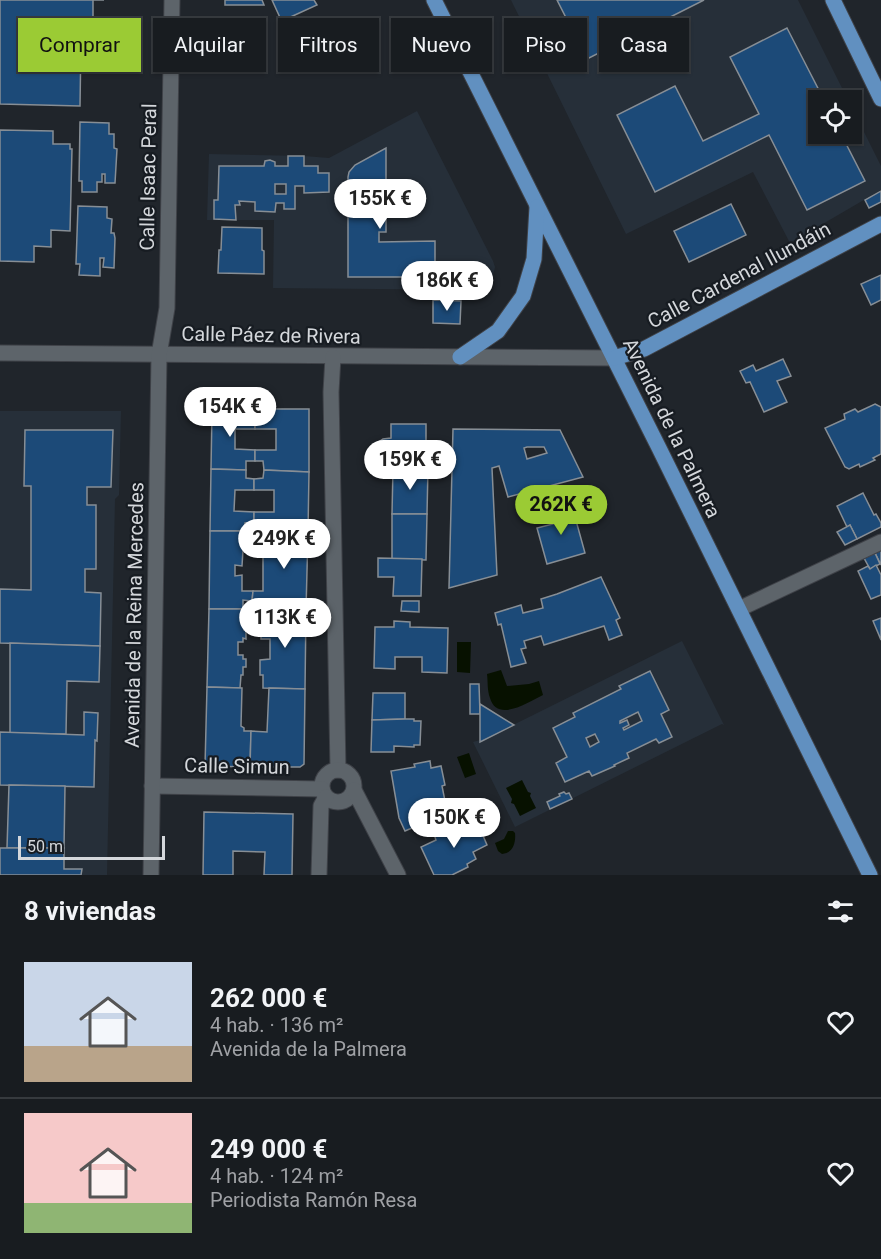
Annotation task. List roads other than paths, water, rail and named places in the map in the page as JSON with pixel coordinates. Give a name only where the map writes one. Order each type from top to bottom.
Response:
[{"type":"main road","name":"Avenida de la Palmera","points":[[434,0],[870,875]]},
{"type":"main road","points":[[833,0],[881,99]]},
{"type":"main road","points":[[460,357],[498,331],[523,296],[534,259],[537,204]]},
{"type":"main road","name":"Calle Cardenal Ilundáin","points":[[614,358],[644,349],[881,224]]},
{"type":"street","name":"Calle Isaac Peral","points":[[159,355],[167,308],[172,0]]},
{"type":"street","name":"Calle Páez de Rivera","points":[[0,353],[614,358]]},
{"type":"street","name":"Avenida de la Reina Mercedes","points":[[151,875],[159,355]]},
{"type":"street","points":[[333,357],[331,392],[338,770]]},
{"type":"street","points":[[739,609],[881,542]]},
{"type":"street","points":[[319,875],[323,780],[330,772],[338,770],[351,776],[354,790],[398,875]]},
{"type":"street","name":"Calle Simun","points":[[152,786],[324,793]]},
{"type":"street","points":[[324,793],[332,801],[342,802],[351,796],[354,790]]}]
